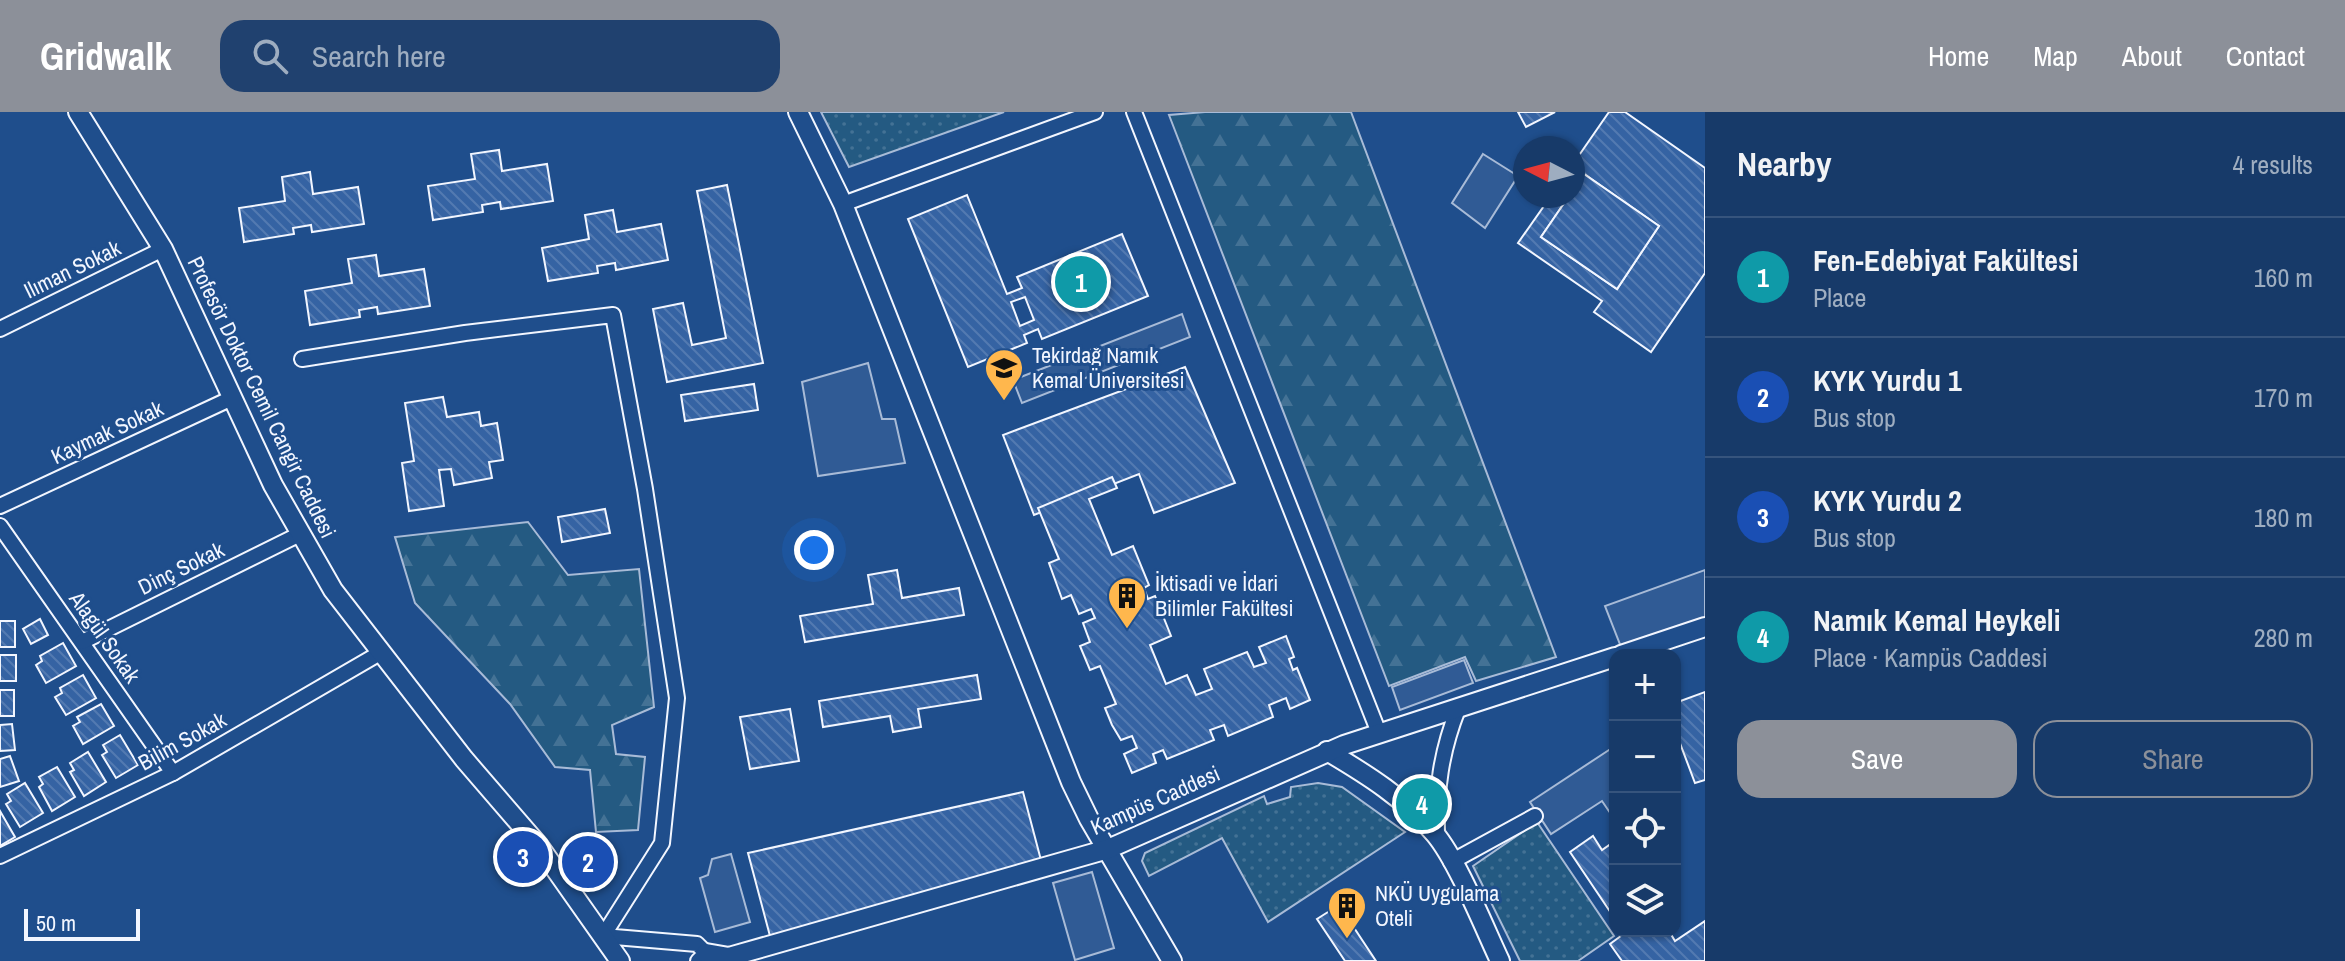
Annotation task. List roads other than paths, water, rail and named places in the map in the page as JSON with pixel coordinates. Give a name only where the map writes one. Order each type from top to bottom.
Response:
[{"type":"street","name":"Profesör Doktor Cemil Cangir Caddesi","points":[[78,112],[163,249],[187,295],[232,398],[300,534],[333,590],[380,653],[539,846],[620,961]]},
{"type":"street","points":[[798,112],[843,204],[1071,782],[1172,961]]},
{"type":"street","points":[[843,204],[1095,112]]},
{"type":"street","points":[[1134,112],[1379,733]]},
{"type":"street","name":"Ilıman Sokak","points":[[0,329],[163,249]]},
{"type":"street","points":[[302,359],[465,333],[613,315],[645,489],[677,698],[662,843],[603,936],[697,944],[702,957]]},
{"type":"street","name":"Kaymak Sokak","points":[[0,506],[232,398]]},
{"type":"street","name":"Alagül Sokak","points":[[0,526],[173,773]]},
{"type":"street","name":"Dinç Sokak","points":[[82,642],[300,534]]},
{"type":"street","name":"Kampüs Caddesi","points":[[1639,649],[1705,627]]},
{"type":"street","name":"Bilim Sokak","points":[[0,856],[173,773],[380,653]]},
{"type":"street","name":"Kampüs Caddesi","points":[[702,957],[729,957],[1108,849],[1327,751],[1609,659]]},
{"type":"street","points":[[1437,836],[1436,796],[1442,748],[1458,709]]},
{"type":"street","points":[[1327,751],[1364,773],[1407,806],[1437,836],[1500,961]]},
{"type":"street","points":[[1451,862],[1535,816]]},
{"type":"place","name":"Fen-Edebiyat Fakültesi","points":[[1081,282]]},
{"type":"place","name":"Tekirdağ Namık Kemal Üniversitesi","points":[[1004,402]]},
{"type":"place","name":"İktisadi ve İdari Bilimler Fakültesi","points":[[1127,630]]},
{"type":"place","name":"Namık Kemal Heykeli","points":[[1422,804]]},
{"type":"place","name":"KYK Yurdu 2","points":[[523,857]]},
{"type":"place","name":"KYK Yurdu 1","points":[[588,862]]},
{"type":"place","name":"NKÜ Uygulama Oteli","points":[[1347,940]]}]
